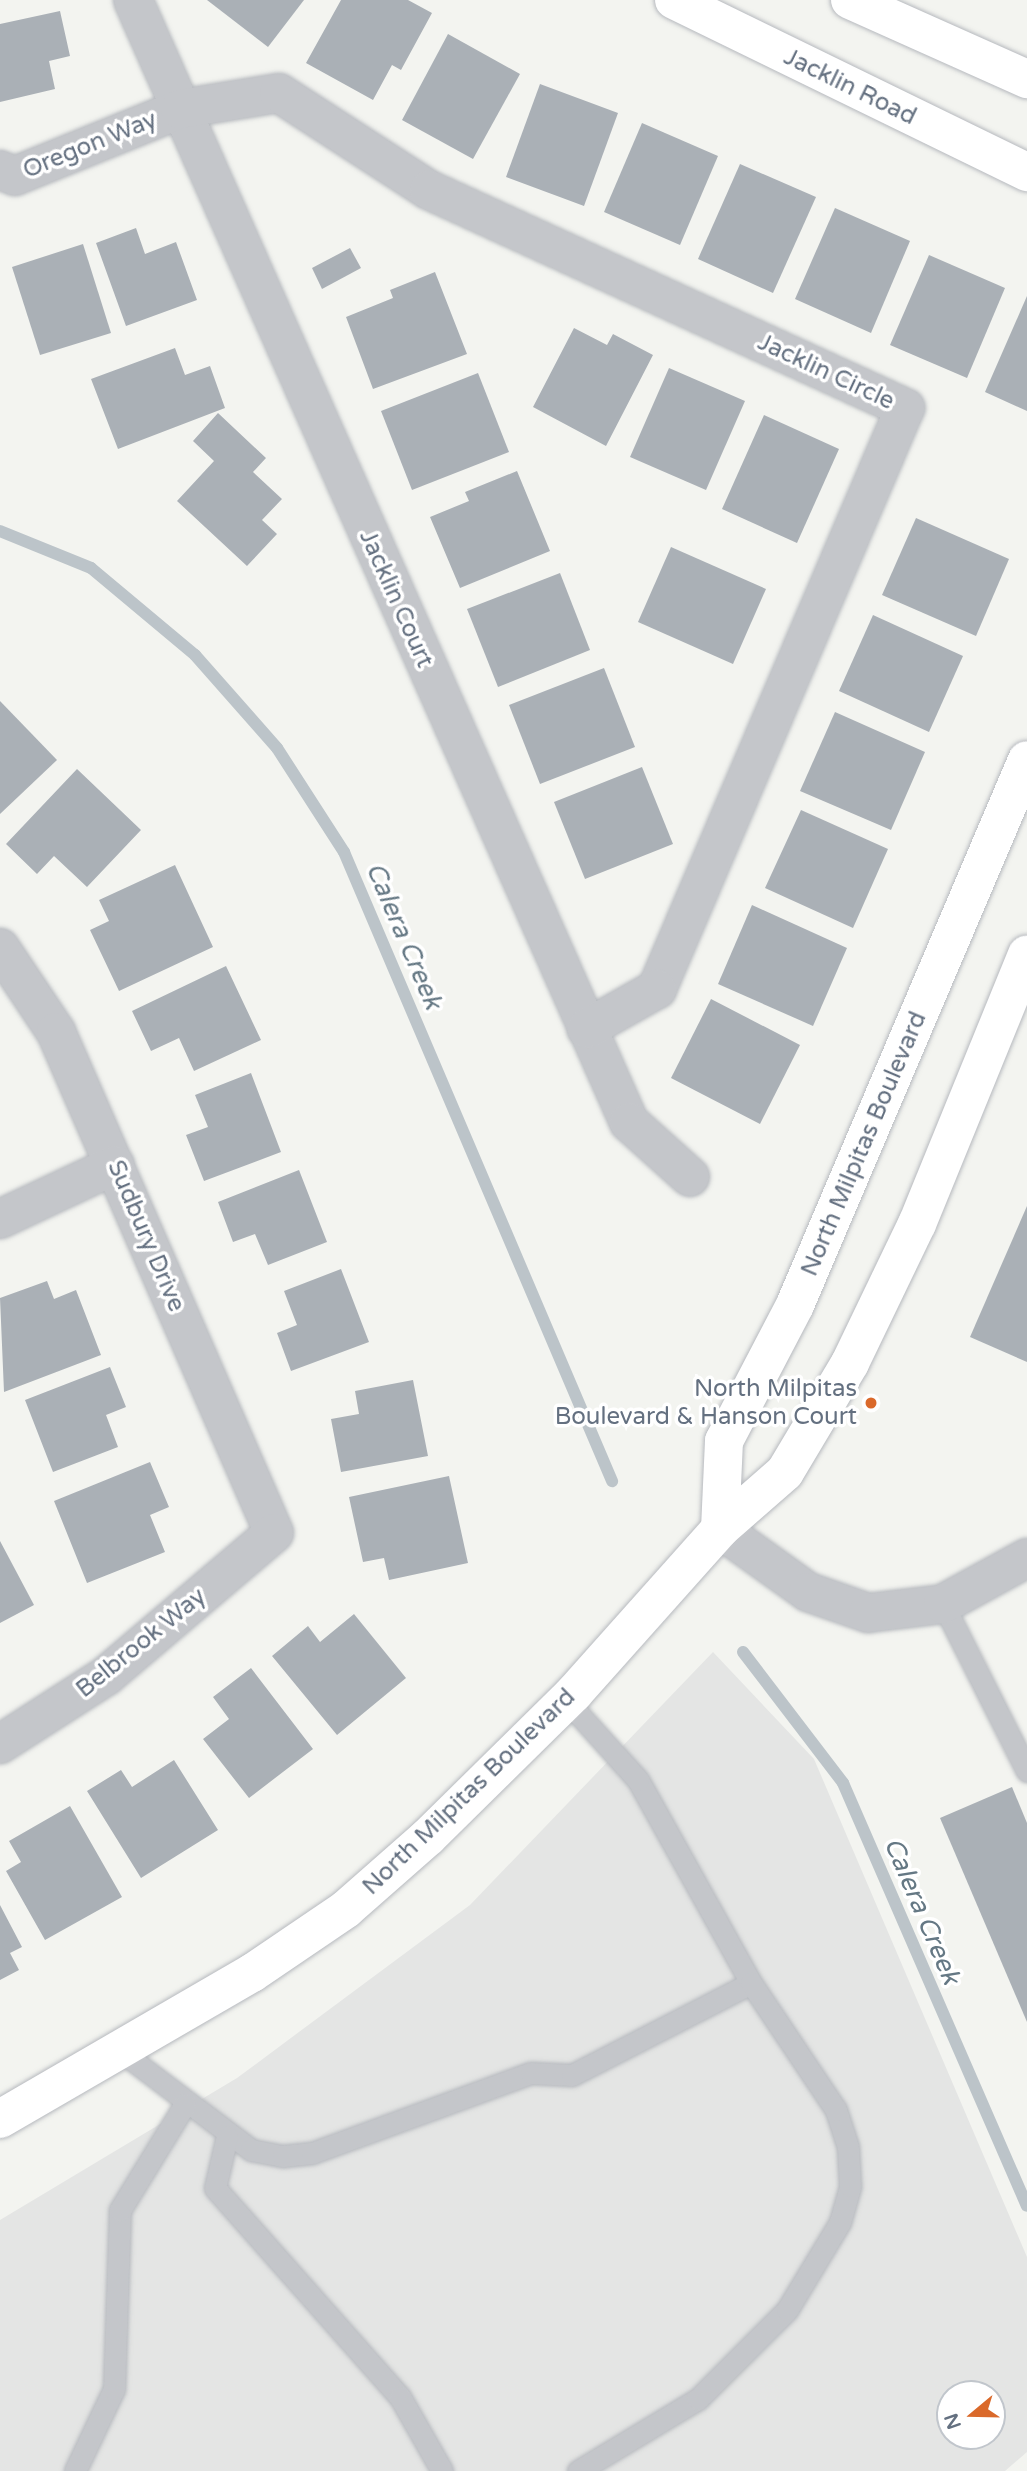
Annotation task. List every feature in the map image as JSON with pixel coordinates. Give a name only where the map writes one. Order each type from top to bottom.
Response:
[{"type":"main road","name":"Jacklin Road","points":[[674,0],[1027,172]]},
{"type":"main road","points":[[850,0],[1027,79]]},
{"type":"main road","name":"North Milpitas Boulevard","points":[[720,1529],[724,1441],[795,1305],[1027,760]]},
{"type":"main road","name":"North Milpitas Boulevard","points":[[0,2119],[252,1973],[346,1909],[428,1837],[566,1700],[720,1529],[785,1472],[850,1363],[917,1224],[1027,956]]},
{"type":"street","name":"Jacklin Court","points":[[133,0],[629,1122],[690,1177]]},
{"type":"street","name":"Jacklin Circle","points":[[180,109],[279,93],[429,190],[905,408],[657,989],[586,1029]]},
{"type":"street","name":"Oregon Way","points":[[0,170],[15,176],[180,109]]},
{"type":"street","name":"Sudbury Drive","points":[[0,948],[56,1032],[274,1533]]},
{"type":"street","points":[[0,1219],[115,1165]]},
{"type":"street","points":[[720,1529],[808,1592],[868,1613],[943,1604],[1027,1558]]},
{"type":"street","name":"Belbrook Way","points":[[0,1744],[106,1676],[274,1533]]},
{"type":"lane","points":[[943,1604],[1027,1771]]},
{"type":"lane","points":[[566,1700],[638,1780],[751,1983],[836,2110],[848,2147],[850,2186],[840,2222],[787,2310],[698,2399],[578,2471]]},
{"type":"lane","points":[[119,2050],[226,2136],[251,2150],[283,2156],[330,2149],[531,2073],[572,2075],[751,1983]]},
{"type":"lane","points":[[75,2471],[114,2389],[120,2210],[185,2104]]},
{"type":"lane","points":[[226,2136],[215,2188],[400,2397],[442,2471]]},
{"type":"shaded area","points":[[713,1652],[814,1759],[1027,2257],[1027,2452],[1005,2471],[0,2471],[0,2220],[237,2078],[470,1905]]},
{"type":"building","points":[[207,0],[304,0],[268,47]]},
{"type":"building","points":[[341,0],[408,0],[432,13],[401,70],[392,65],[373,100],[306,63]]},
{"type":"building","points":[[60,11],[70,56],[49,61],[55,89],[0,102],[0,24]]},
{"type":"building","points":[[448,34],[520,74],[473,159],[402,120]]},
{"type":"building","points":[[540,84],[618,113],[584,206],[506,177]]},
{"type":"building","points":[[642,123],[718,156],[680,245],[604,212]]},
{"type":"building","points":[[740,164],[816,197],[773,293],[698,259]]},
{"type":"building","points":[[835,208],[910,241],[871,333],[795,299]]},
{"type":"building","points":[[136,228],[145,254],[176,242],[197,300],[126,326],[96,243]]},
{"type":"building","points":[[83,244],[111,333],[40,355],[12,267]]},
{"type":"building","points":[[350,248],[361,268],[322,289],[312,268]]},
{"type":"building","points":[[929,255],[1005,288],[967,378],[890,345]]},
{"type":"building","points":[[435,272],[467,354],[373,389],[346,317],[393,298],[390,290]]},
{"type":"building","points":[[1027,296],[1027,411],[985,392]]},
{"type":"building","points":[[574,328],[607,345],[613,334],[653,355],[606,446],[533,407]]},
{"type":"building","points":[[175,348],[185,375],[210,366],[225,408],[118,449],[91,379]]},
{"type":"building","points":[[669,368],[745,401],[706,490],[630,457]]},
{"type":"building","points":[[478,373],[509,452],[412,490],[381,411]]},
{"type":"building","points":[[218,413],[266,458],[253,472],[282,499],[262,520],[277,534],[247,566],[177,501],[214,461],[193,441]]},
{"type":"building","points":[[764,415],[839,449],[797,543],[722,509]]},
{"type":"building","points":[[517,471],[550,551],[460,588],[430,517],[469,501],[465,492]]},
{"type":"building","points":[[916,518],[1009,559],[976,636],[882,595]]},
{"type":"building","points":[[671,547],[766,589],[733,664],[638,622]]},
{"type":"building","points":[[560,573],[590,650],[498,687],[467,609]]},
{"type":"building","points":[[873,615],[963,656],[929,732],[839,691]]},
{"type":"building","points":[[604,668],[635,747],[540,784],[509,705]]},
{"type":"building","points":[[0,701],[57,760],[0,814]]},
{"type":"building","points":[[835,712],[925,752],[891,830],[800,791]]},
{"type":"building","points":[[642,767],[673,844],[585,879],[554,802]]},
{"type":"building","points":[[77,769],[141,830],[87,887],[54,856],[37,874],[6,844]]},
{"type":"building","points":[[801,810],[888,849],[853,928],[765,888]]},
{"type":"building","points":[[175,865],[213,947],[119,991],[90,930],[109,921],[99,900]]},
{"type":"building","points":[[752,905],[847,948],[813,1026],[718,984]]},
{"type":"building","points":[[226,966],[261,1040],[194,1071],[179,1038],[151,1051],[132,1011]]},
{"type":"building","points":[[711,999],[800,1045],[760,1124],[671,1078]]},
{"type":"building","points":[[251,1073],[281,1152],[204,1181],[186,1135],[208,1127],[195,1095]]},
{"type":"building","points":[[299,1170],[327,1242],[268,1265],[255,1234],[233,1242],[218,1202]]},
{"type":"building","points":[[1027,1206],[1027,1362],[970,1337]]},
{"type":"building","points":[[341,1269],[369,1342],[291,1371],[277,1333],[297,1325],[284,1291]]},
{"type":"building","points":[[47,1281],[54,1299],[76,1290],[101,1355],[4,1392],[0,1298]]},
{"type":"building","points":[[110,1367],[126,1407],[106,1415],[118,1447],[53,1472],[25,1400]]},
{"type":"building","points":[[413,1380],[428,1456],[341,1472],[331,1419],[359,1414],[355,1391]]},
{"type":"building","points":[[150,1462],[169,1507],[150,1515],[165,1552],[87,1583],[54,1501]]},
{"type":"building","points":[[449,1476],[468,1563],[389,1580],[384,1558],[363,1562],[349,1497]]},
{"type":"building","points":[[0,1541],[34,1605],[0,1623]]},
{"type":"building","points":[[354,1614],[406,1678],[337,1735],[272,1656],[308,1626],[320,1642]]},
{"type":"building","points":[[251,1668],[313,1749],[249,1798],[203,1739],[229,1719],[213,1697]]},
{"type":"building","points":[[174,1760],[218,1830],[141,1878],[87,1791],[121,1770],[132,1787]]},
{"type":"building","points":[[1012,1787],[1027,1823],[1027,2022],[940,1818]]},
{"type":"building","points":[[70,1806],[122,1897],[45,1940],[6,1871],[21,1862],[9,1841]]},
{"type":"building","points":[[0,1905],[22,1947],[10,1953],[19,1970],[0,1980]]},
{"type":"waterway","name":"Calera Creek","points":[[0,531],[91,568],[195,655],[277,748],[344,852],[612,1481]]},
{"type":"waterway","name":"Calera Creek","points":[[743,1652],[843,1783],[1027,2206]]},
{"type":"place","name":"North Milpitas Boulevard & Hanson Court","points":[[871,1403]]}]
